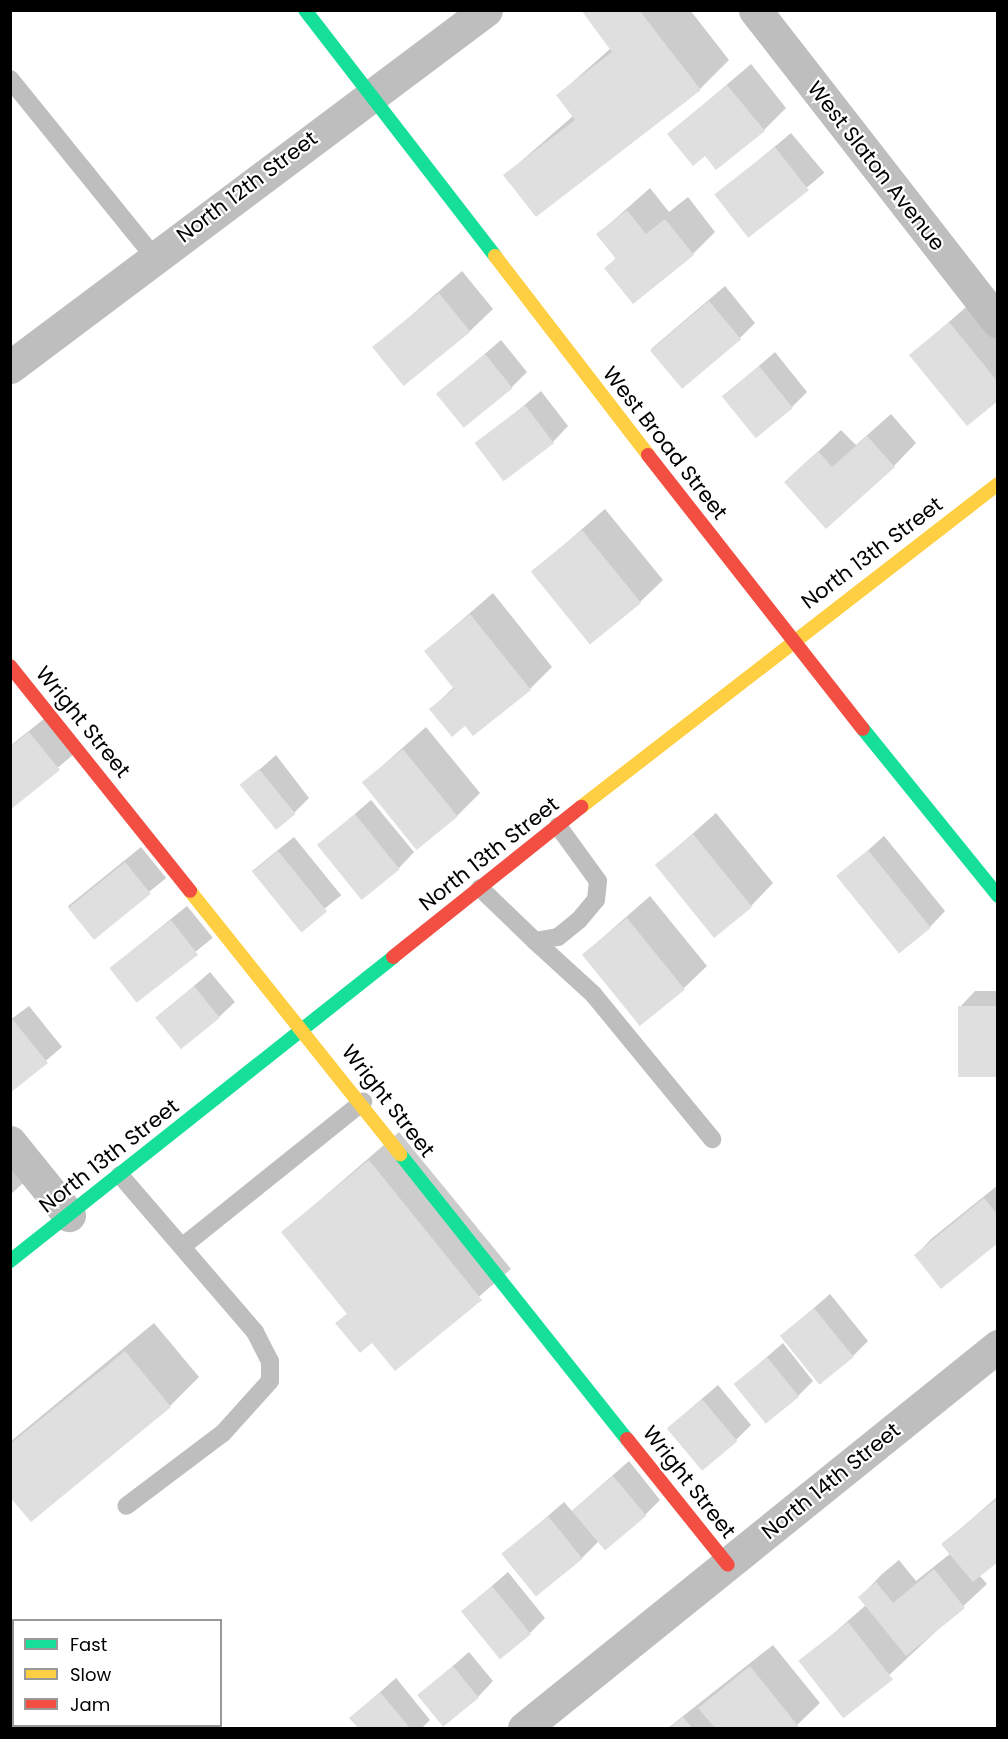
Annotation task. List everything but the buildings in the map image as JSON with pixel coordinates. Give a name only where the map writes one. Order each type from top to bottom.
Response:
[{"type":"street","name":"West Broad Street","points":[[305,10],[791,640],[998,896]]},
{"type":"street","name":"North 12th Street","points":[[10,367],[369,95],[486,10]]},
{"type":"street","name":"West Slaton Avenue","points":[[755,10],[998,322]]},
{"type":"street","name":"North 13th Street","points":[[10,1261],[791,640],[998,484]]},
{"type":"street","name":"Wright Street","points":[[10,666],[304,1028],[728,1565]]},
{"type":"street","points":[[10,1142],[69,1215]]},
{"type":"street","name":"North 14th Street","points":[[524,1728],[998,1346]]},
{"type":"lane","points":[[10,79],[154,258]]},
{"type":"lane","points":[[535,941],[558,937],[596,900],[598,881],[589,861],[558,826]]},
{"type":"lane","points":[[480,888],[593,994],[712,1139]]},
{"type":"lane","points":[[183,1246],[363,1102]]},
{"type":"lane","points":[[120,1175],[255,1332],[270,1361],[270,1381],[223,1432],[126,1506]]},
{"type":"traffic: fast","points":[[305,10],[495,256]]},
{"type":"traffic: fast","points":[[863,729],[998,896]]},
{"type":"traffic: fast","points":[[10,1261],[393,957]]},
{"type":"traffic: fast","points":[[400,1154],[627,1439]]},
{"type":"traffic: slow","points":[[495,256],[648,455]]},
{"type":"traffic: slow","points":[[581,807],[998,484]]},
{"type":"traffic: slow","points":[[190,891],[400,1154]]},
{"type":"traffic: jam","points":[[648,455],[863,729]]},
{"type":"traffic: jam","points":[[10,666],[190,891]]},
{"type":"traffic: jam","points":[[393,957],[581,807]]},
{"type":"traffic: jam","points":[[627,1439],[728,1565]]}]
